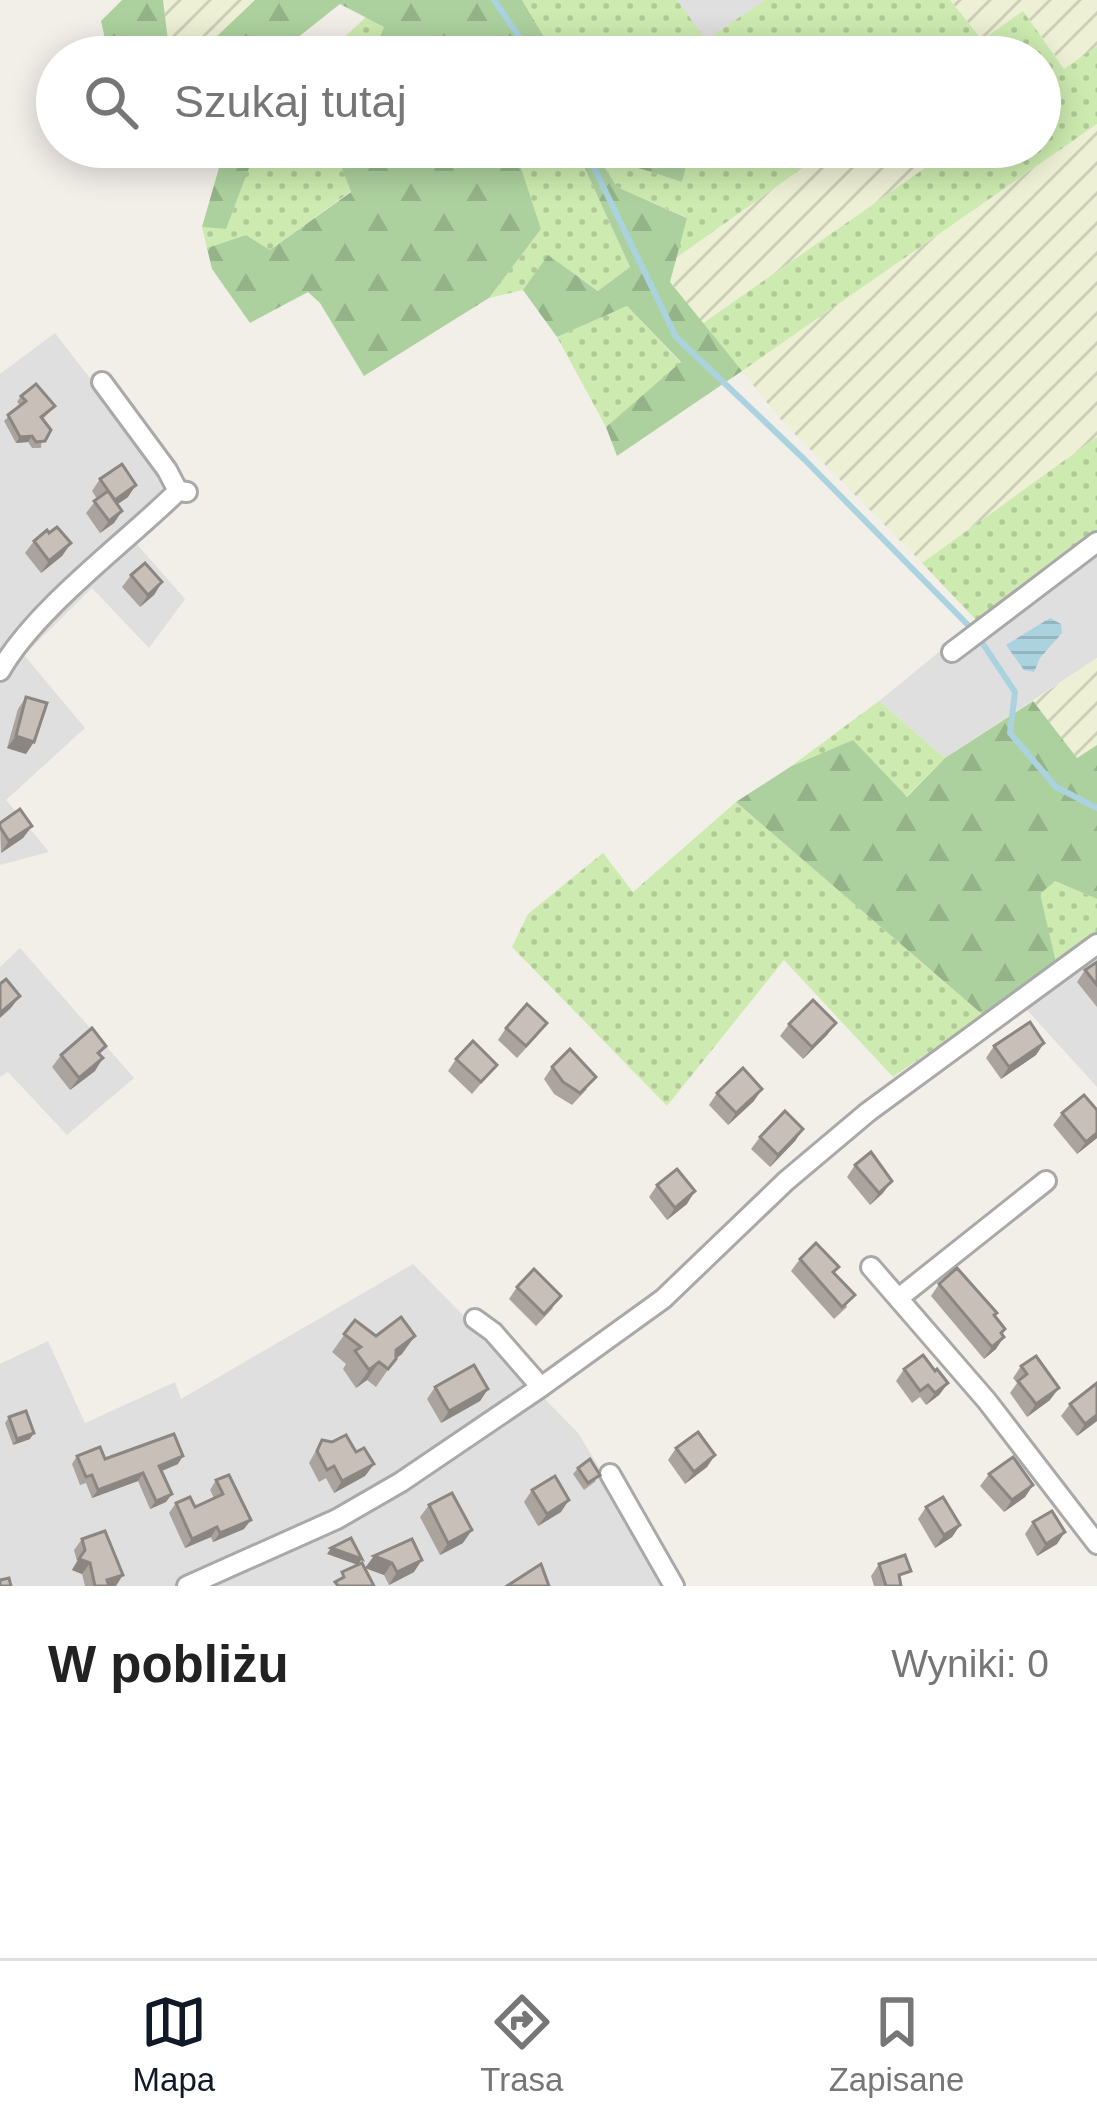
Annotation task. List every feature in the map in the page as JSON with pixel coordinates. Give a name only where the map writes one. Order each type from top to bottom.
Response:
[{"type":"street","points":[[0,670],[28,631],[183,492],[102,382]]},
{"type":"street","points":[[952,652],[1097,542]]},
{"type":"street","points":[[187,1586],[337,1519],[401,1482],[541,1387],[663,1299],[786,1181],[868,1112],[1097,944]]},
{"type":"street","points":[[900,1297],[1046,1181]]},
{"type":"street","points":[[872,1267],[987,1401],[1097,1544]]},
{"type":"street","points":[[475,1319],[493,1332],[541,1387]]},
{"type":"street","points":[[610,1474],[674,1586]]},
{"type":"shaded area","points":[[677,0],[765,0],[712,36],[702,36]]},
{"type":"shaded area","points":[[55,333],[175,488],[127,533],[185,599],[149,648],[92,588],[24,655],[85,728],[6,800],[49,852],[0,865],[0,374]]},
{"type":"shaded area","points":[[1097,536],[1097,658],[945,758],[879,701],[977,621]]},
{"type":"shaded area","points":[[20,948],[134,1078],[67,1135],[8,1072],[0,1077],[0,967]]},
{"type":"shaded area","points":[[1097,955],[1097,1087],[1027,1010]]},
{"type":"shaded area","points":[[413,1264],[578,1433],[632,1521],[664,1586],[0,1586],[0,1364],[48,1341],[85,1423],[175,1382],[181,1399]]},
{"type":"green space","points":[[122,0],[163,0],[167,36],[104,36],[101,21]]},
{"type":"green space","points":[[163,0],[255,0],[217,36],[167,36]]},
{"type":"green space","points":[[255,0],[522,0],[543,36],[380,36],[384,27],[340,4],[300,36],[217,36]]},
{"type":"green space","points":[[522,0],[677,0],[703,36],[543,36]]},
{"type":"green space","points":[[765,0],[950,0],[979,36],[712,36]]},
{"type":"green space","points":[[950,0],[1097,0],[1097,46],[1065,69],[1061,36],[1041,36],[1024,12],[988,36],[979,36]]},
{"type":"green space","points":[[1023,11],[1041,36],[988,36]]},
{"type":"green space","points":[[366,17],[385,27],[381,36],[346,36]]},
{"type":"green space","points":[[1097,46],[1097,124],[1061,149],[1061,65],[1064,69]]},
{"type":"green space","points":[[1097,124],[1097,437],[922,563],[781,420],[742,371],[1034,168],[1061,168],[1061,149]]},
{"type":"green space","points":[[219,168],[249,168],[226,229],[202,227]]},
{"type":"green space","points":[[249,168],[342,168],[351,191],[270,250],[246,235],[207,248],[202,227],[226,228]]},
{"type":"green space","points":[[342,168],[521,168],[541,229],[489,298],[364,376],[320,303],[308,292],[250,323],[212,269],[207,248],[246,235],[270,250],[351,192]]},
{"type":"green space","points":[[520,168],[585,168],[630,267],[599,291],[548,256],[523,290],[489,298],[541,229]]},
{"type":"green space","points":[[585,168],[605,168],[617,187],[687,218],[670,282],[742,371],[617,456],[606,427],[681,362],[627,306],[557,337],[523,290],[548,255],[598,291],[630,267]]},
{"type":"green space","points":[[605,168],[638,168],[682,182],[686,168],[802,168],[676,258],[686,217],[617,187]]},
{"type":"green space","points":[[638,168],[686,168],[682,182]]},
{"type":"green space","points":[[802,168],[925,168],[702,324],[670,281],[676,258]]},
{"type":"green space","points":[[925,168],[1034,168],[742,371],[702,324]]},
{"type":"green space","points":[[627,306],[681,363],[606,427],[557,337]]},
{"type":"green space","points":[[1097,437],[1097,535],[977,621],[922,563]]},
{"type":"green space","points":[[1097,658],[1097,745],[1077,758],[1033,701]]},
{"type":"green space","points":[[879,701],[945,758],[906,797],[790,767]]},
{"type":"green space","points":[[1033,701],[1077,758],[1097,745],[1097,899],[1055,881],[1040,894],[1056,962],[983,1015],[736,802],[790,767],[853,740],[907,797],[945,758]]},
{"type":"green space","points":[[736,802],[983,1015],[893,1077],[784,960],[667,1106],[512,947],[528,914],[603,853],[633,892]]},
{"type":"green space","points":[[1055,881],[1097,899],[1097,932],[1056,962],[1039,894]]},
{"type":"water","points":[[1050,618],[1061,624],[1062,633],[1034,672],[1024,670],[1006,645]]},
{"type":"building","points":[[36,384],[55,406],[41,417],[51,430],[45,441],[36,442],[32,436],[20,437],[8,415],[26,401],[21,396]]},
{"type":"building","points":[[122,464],[136,485],[115,500],[100,479]]},
{"type":"building","points":[[108,491],[122,511],[109,521],[94,501]]},
{"type":"building","points":[[57,527],[71,543],[49,561],[34,541]]},
{"type":"building","points":[[145,563],[162,582],[148,595],[131,575]]},
{"type":"building","points":[[26,697],[47,703],[34,742],[16,736]]},
{"type":"building","points":[[20,809],[32,826],[9,841],[0,823]]},
{"type":"building","points":[[1097,962],[1097,985],[1085,970]]},
{"type":"building","points":[[6,979],[20,996],[0,1013],[0,984]]},
{"type":"building","points":[[813,1000],[836,1023],[812,1047],[789,1024]]},
{"type":"building","points":[[527,1004],[547,1023],[526,1046],[506,1028]]},
{"type":"building","points":[[1030,1022],[1044,1043],[1009,1067],[994,1046]]},
{"type":"building","points":[[92,1028],[106,1046],[98,1053],[103,1058],[79,1078],[61,1055]]},
{"type":"building","points":[[473,1041],[497,1065],[481,1082],[456,1059]]},
{"type":"building","points":[[570,1049],[596,1077],[580,1093],[552,1067]]},
{"type":"building","points":[[743,1068],[762,1089],[736,1113],[717,1093]]},
{"type":"building","points":[[1084,1095],[1097,1110],[1097,1133],[1086,1142],[1062,1113]]},
{"type":"building","points":[[785,1111],[803,1129],[778,1155],[760,1137]]},
{"type":"building","points":[[871,1152],[892,1181],[879,1193],[855,1165]]},
{"type":"building","points":[[677,1169],[695,1191],[675,1208],[657,1185]]},
{"type":"building","points":[[816,1243],[839,1267],[833,1272],[855,1295],[842,1307],[800,1259]]},
{"type":"building","points":[[957,1268],[997,1313],[1005,1329],[1004,1337],[992,1347],[939,1284]]},
{"type":"building","points":[[534,1269],[561,1296],[544,1314],[517,1287]]},
{"type":"building","points":[[401,1317],[415,1336],[396,1350],[388,1369],[379,1362],[369,1370],[355,1351],[361,1347],[344,1334],[355,1320],[376,1336]]},
{"type":"building","points":[[923,1355],[948,1383],[935,1393],[928,1385],[920,1391],[904,1369]]},
{"type":"building","points":[[1036,1356],[1059,1388],[1036,1404],[1018,1381],[1027,1374],[1021,1366]]},
{"type":"building","points":[[474,1365],[488,1389],[449,1411],[435,1387]]},
{"type":"building","points":[[1097,1383],[1097,1415],[1085,1424],[1070,1404]]},
{"type":"building","points":[[26,1411],[34,1433],[17,1439],[9,1417]]},
{"type":"building","points":[[698,1432],[715,1455],[694,1472],[676,1448]]},
{"type":"building","points":[[174,1434],[183,1456],[159,1466],[172,1494],[156,1501],[143,1473],[98,1490],[77,1456],[100,1447],[105,1459]]},
{"type":"building","points":[[346,1435],[356,1452],[364,1448],[374,1464],[342,1481],[334,1466],[327,1470],[317,1451],[322,1440],[332,1442]]},
{"type":"building","points":[[1013,1457],[1033,1485],[1012,1500],[989,1474]]},
{"type":"building","points":[[590,1459],[600,1475],[588,1483],[578,1468]]},
{"type":"building","points":[[229,1475],[251,1520],[220,1533],[217,1527],[192,1539],[176,1503],[190,1497],[195,1507],[223,1494],[216,1480]]},
{"type":"building","points":[[555,1476],[569,1500],[547,1514],[532,1490]]},
{"type":"building","points":[[452,1493],[472,1530],[448,1543],[429,1505]]},
{"type":"building","points":[[943,1497],[960,1525],[944,1535],[926,1507]]},
{"type":"building","points":[[1052,1511],[1065,1532],[1046,1544],[1033,1522]]},
{"type":"building","points":[[105,1531],[123,1575],[107,1580],[109,1586],[95,1586],[90,1563],[79,1559],[85,1550],[82,1539]]},
{"type":"building","points":[[351,1538],[362,1559],[331,1548]]},
{"type":"building","points":[[412,1539],[422,1560],[397,1572],[392,1563],[374,1556]]},
{"type":"building","points":[[905,1555],[911,1571],[899,1575],[901,1586],[886,1586],[879,1564]]},
{"type":"building","points":[[362,1563],[374,1586],[338,1586],[335,1582],[344,1577],[342,1572]]},
{"type":"building","points":[[541,1564],[549,1586],[507,1586]]},
{"type":"waterway","points":[[494,0],[519,36]]},
{"type":"waterway","points":[[594,168],[676,337],[968,625]]},
{"type":"waterway","points":[[979,638],[1015,692],[1010,733],[1056,787],[1097,808]]}]
